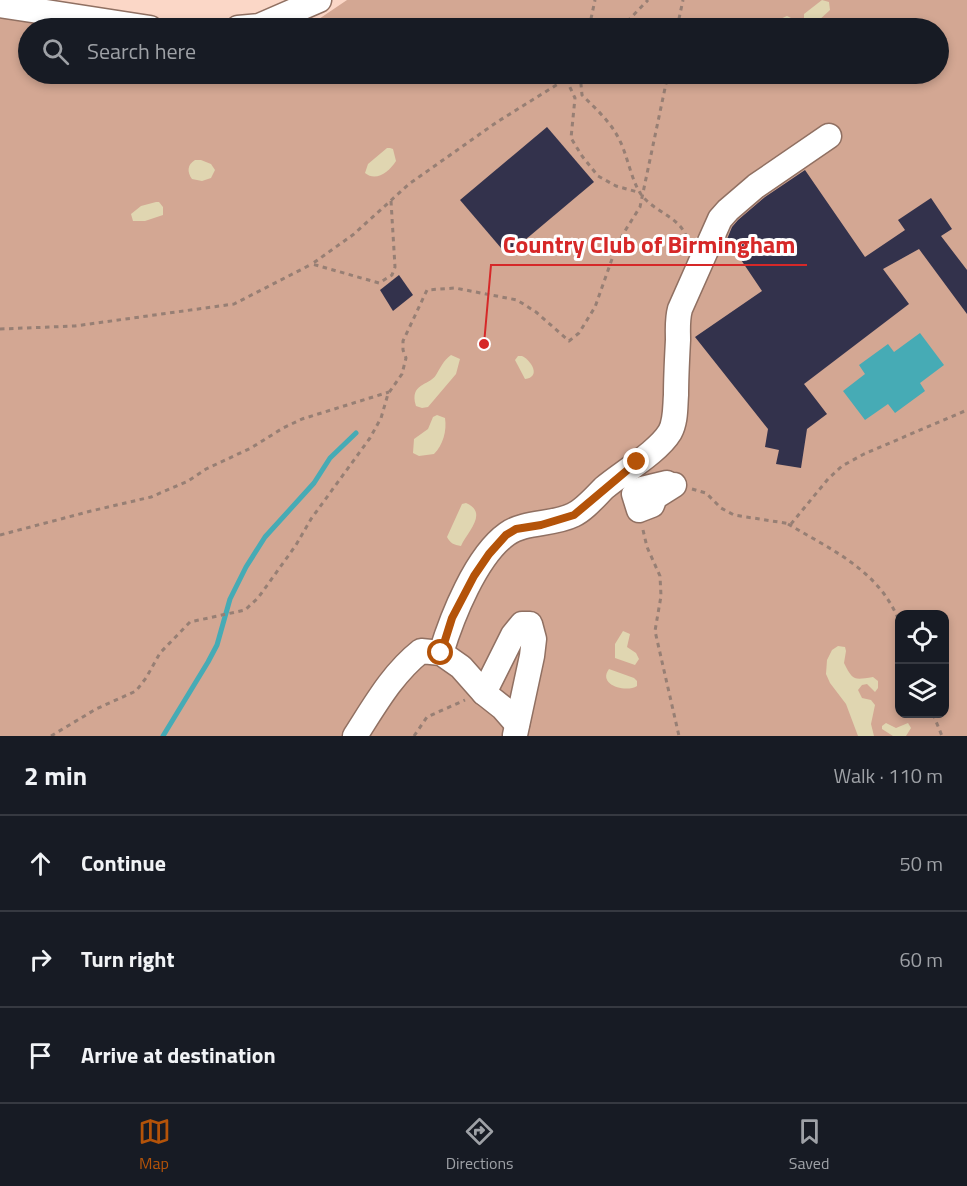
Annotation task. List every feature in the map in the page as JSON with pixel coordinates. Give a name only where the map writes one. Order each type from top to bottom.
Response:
[{"type":"street","points":[[277,18],[319,0]]},
{"type":"street","points":[[0,5],[85,18]]},
{"type":"street","points":[[441,653],[452,618],[474,576],[506,535],[516,529],[541,525],[574,515],[651,452],[670,432],[674,419],[675,402],[678,336],[676,322],[720,219],[756,186],[829,136]]},
{"type":"street","points":[[639,510],[634,494],[642,489],[671,484]]},
{"type":"street","points":[[484,693],[513,635],[522,624],[530,624],[534,639],[532,656],[516,730]]},
{"type":"street","points":[[355,736],[386,687],[407,662],[421,651],[441,653],[461,667],[484,693],[503,708],[516,730]]},
{"type":"path","points":[[591,18],[595,0]]},
{"type":"path","points":[[631,18],[648,0]]},
{"type":"path","points":[[679,18],[683,0]]},
{"type":"path","points":[[0,328],[75,326],[234,304],[312,264],[354,234],[409,184],[558,84]]},
{"type":"path","points":[[568,84],[575,98],[571,138],[582,156],[598,176],[616,186],[642,195],[676,221],[686,231],[688,245],[701,262]]},
{"type":"path","points":[[581,84],[582,95],[606,118],[620,141],[642,195]]},
{"type":"path","points":[[51,736],[96,709],[136,691],[160,653],[190,622],[245,610],[258,598],[296,546],[311,519],[370,438],[381,418],[389,392],[402,374],[406,358],[403,340],[427,290],[455,288],[518,300],[536,312],[569,341],[579,333],[595,308],[623,234],[640,207],[666,84]]},
{"type":"path","points":[[312,264],[379,283],[392,275],[395,267],[391,201]]},
{"type":"path","points":[[0,535],[151,497],[188,481],[206,469],[251,448],[302,419],[389,392]]},
{"type":"path","points":[[671,484],[706,494],[720,508],[735,515],[791,524],[828,479],[842,466],[864,454],[967,410]]},
{"type":"path","points":[[639,510],[647,547],[660,576],[661,596],[655,631],[679,736]]},
{"type":"path","points":[[786,523],[862,569],[884,595],[895,615]]},
{"type":"path","points":[[414,736],[427,717],[484,693]]},
{"type":"path","points":[[935,718],[942,736]]},
{"type":"shaded area","points":[[347,0],[967,0],[967,736],[0,736],[0,12],[33,18],[18,18],[18,84],[949,84],[949,18],[320,18]]},
{"type":"sand","points":[[822,0],[829,2],[830,10],[821,18],[804,18],[804,14]]},
{"type":"sand","points":[[387,148],[393,149],[396,161],[393,165],[378,176],[369,176],[365,173],[368,164]]},
{"type":"sand","points":[[195,160],[211,164],[215,170],[211,178],[202,181],[192,179],[189,169],[190,164]]},
{"type":"sand","points":[[156,202],[163,207],[163,215],[145,221],[133,221],[131,214],[141,206]]},
{"type":"sand","points":[[451,355],[460,359],[456,374],[428,407],[416,406],[417,389],[433,379]]},
{"type":"sand","points":[[518,356],[526,358],[532,365],[534,372],[530,378],[525,379],[515,360]]},
{"type":"sand","points":[[437,415],[445,418],[444,438],[440,446],[434,454],[419,456],[413,453],[414,439],[428,429],[433,417]]},
{"type":"sand","points":[[466,503],[473,507],[476,517],[461,546],[452,543],[447,537],[462,504]]},
{"type":"sand","points":[[623,631],[630,634],[627,647],[636,653],[639,659],[635,665],[615,658],[615,644]]},
{"type":"sand","points":[[838,646],[845,647],[844,663],[852,676],[858,679],[873,677],[878,681],[878,688],[875,692],[867,684],[862,685],[858,690],[862,698],[871,700],[875,705],[871,724],[874,736],[858,736],[846,704],[826,674],[827,660],[832,650]]},
{"type":"sand","points":[[609,669],[634,678],[637,686],[626,689],[614,686],[607,679]]},
{"type":"sand","points":[[886,723],[896,728],[908,723],[911,728],[906,736],[893,736],[882,729]]},
{"type":"water","points":[[920,333],[944,365],[920,383],[925,391],[895,413],[888,404],[865,420],[843,391],[865,374],[859,365],[888,344],[894,352]]},
{"type":"building","points":[[547,127],[594,182],[507,255],[460,200]]},
{"type":"building","points":[[805,170],[865,257],[905,230],[898,220],[931,198],[952,229],[941,236],[967,270],[967,314],[919,249],[883,269],[909,304],[804,384],[827,414],[807,429],[801,468],[776,464],[779,450],[765,447],[768,429],[695,337],[762,291],[727,239],[738,220],[765,197]]},
{"type":"building","points":[[399,275],[413,295],[393,311],[380,290]]},
{"type":"waterway","points":[[163,736],[217,645],[230,599],[265,537],[314,483],[330,458],[356,433]]},
{"type":"place","name":"Country Club of Birmingham","points":[[484,344]]},
{"type":"route","points":[[441,653],[452,618],[474,576],[506,535],[516,529],[541,525],[574,515],[637,462]]}]
